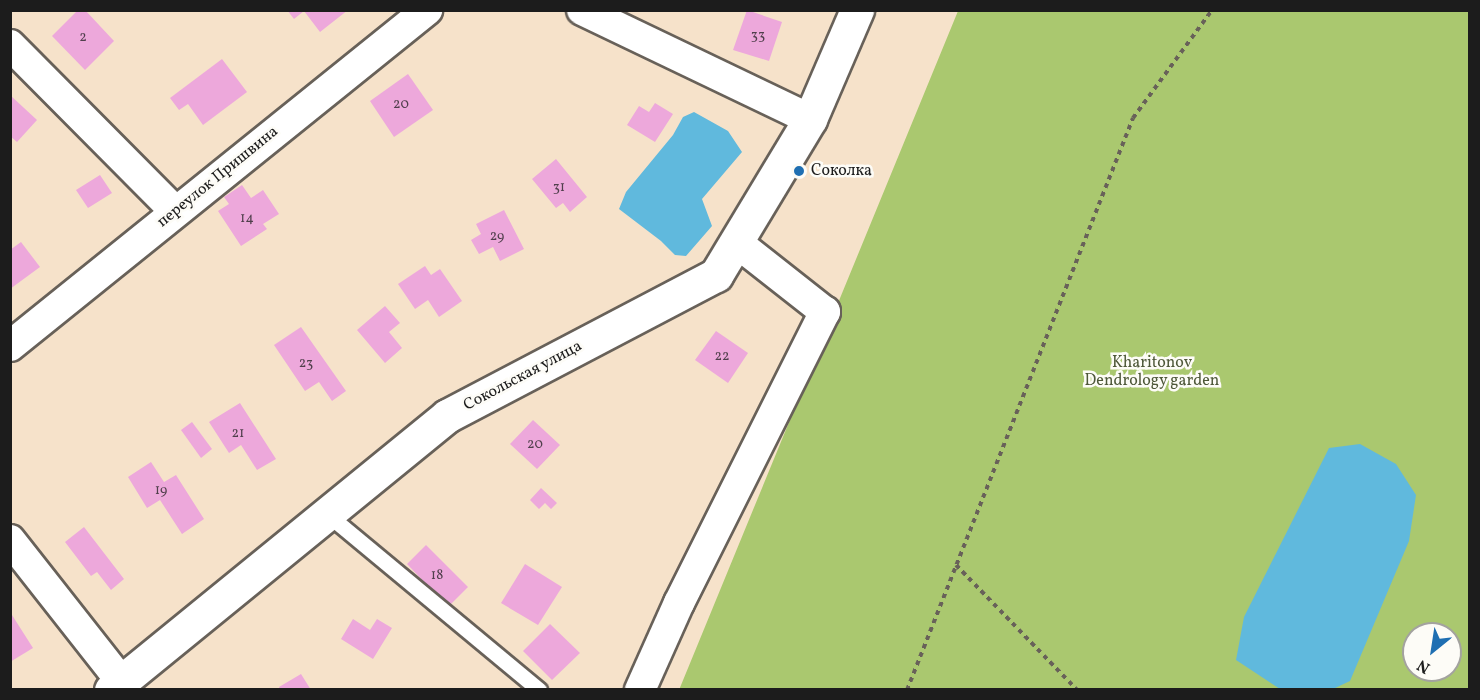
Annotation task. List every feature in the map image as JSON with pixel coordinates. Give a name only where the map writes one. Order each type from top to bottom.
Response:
[{"type":"street","name":"переулок Пришвина","points":[[10,346],[427,10]]},
{"type":"street","points":[[582,10],[810,119]]},
{"type":"street","name":"Сокольская улица","points":[[116,685],[447,416],[716,275],[810,119],[857,10]]},
{"type":"street","points":[[10,45],[175,211]]},
{"type":"street","points":[[640,690],[679,603],[825,312],[736,242]]},
{"type":"street","points":[[10,540],[116,685]]},
{"type":"lane","points":[[326,513],[539,690]]},
{"type":"path","points":[[907,690],[1133,118],[1212,10]]},
{"type":"path","points":[[956,565],[1077,690]]},
{"type":"green space","name":"Kharitonov Dendrology garden","points":[[958,11],[1469,11],[1469,689],[679,690]]},
{"type":"water","points":[[694,112],[728,131],[742,152],[702,199],[712,226],[686,256],[675,255],[661,241],[619,209],[626,192],[673,135],[683,117]]},
{"type":"water","points":[[1360,444],[1396,464],[1416,495],[1409,541],[1350,681],[1333,689],[1280,689],[1236,660],[1244,617],[1329,448]]},
{"type":"building","points":[[78,10],[85,10],[114,41],[85,70],[52,36]]},
{"type":"building","points":[[287,10],[348,10],[320,32],[304,11],[294,19]]},
{"type":"building","points":[[747,10],[782,22],[769,61],[733,50]]},
{"type":"building","points":[[222,59],[247,92],[203,125],[188,104],[179,110],[170,98]]},
{"type":"building","points":[[408,74],[433,110],[394,137],[370,101]]},
{"type":"building","points":[[10,95],[37,120],[17,142],[10,136]]},
{"type":"building","points":[[655,103],[673,114],[655,142],[627,125],[639,106],[649,112]]},
{"type":"building","points":[[556,159],[587,197],[570,212],[563,203],[556,208],[532,179]]},
{"type":"building","points":[[100,175],[112,193],[88,208],[76,190]]},
{"type":"building","points":[[242,185],[251,198],[263,190],[279,214],[263,224],[267,229],[241,246],[218,211],[229,204],[224,197]]},
{"type":"building","points":[[504,210],[524,249],[500,261],[493,247],[479,254],[471,240],[481,234],[476,224]]},
{"type":"building","points":[[21,242],[40,267],[10,289],[10,250]]},
{"type":"building","points":[[425,266],[431,275],[440,269],[462,301],[439,317],[428,300],[415,309],[398,284]]},
{"type":"building","points":[[385,306],[400,323],[389,332],[402,348],[385,363],[357,330]]},
{"type":"building","points":[[301,327],[346,391],[332,401],[319,382],[305,391],[274,345]]},
{"type":"building","points":[[716,331],[748,353],[728,383],[695,360]]},
{"type":"building","points":[[240,403],[276,459],[257,470],[241,445],[229,453],[209,422]]},
{"type":"building","points":[[533,420],[560,445],[537,469],[510,444]]},
{"type":"building","points":[[192,422],[212,449],[201,458],[181,430]]},
{"type":"building","points":[[151,462],[164,482],[176,475],[204,519],[182,534],[160,500],[147,508],[128,477]]},
{"type":"building","points":[[541,488],[557,503],[551,509],[545,503],[539,509],[530,500]]},
{"type":"building","points":[[84,527],[124,579],[111,590],[97,572],[91,576],[65,542]]},
{"type":"building","points":[[426,545],[468,587],[448,607],[407,564]]},
{"type":"building","points":[[525,564],[562,587],[538,625],[501,603]]},
{"type":"building","points":[[12,615],[33,648],[10,662],[10,616]]},
{"type":"building","points":[[353,619],[370,630],[377,619],[392,628],[373,659],[341,639]]},
{"type":"building","points":[[550,624],[580,653],[552,680],[523,651]]},
{"type":"building","points":[[301,674],[311,690],[280,690],[279,687]]},
{"type":"place","name":"Соколка","points":[[799,171]]}]
